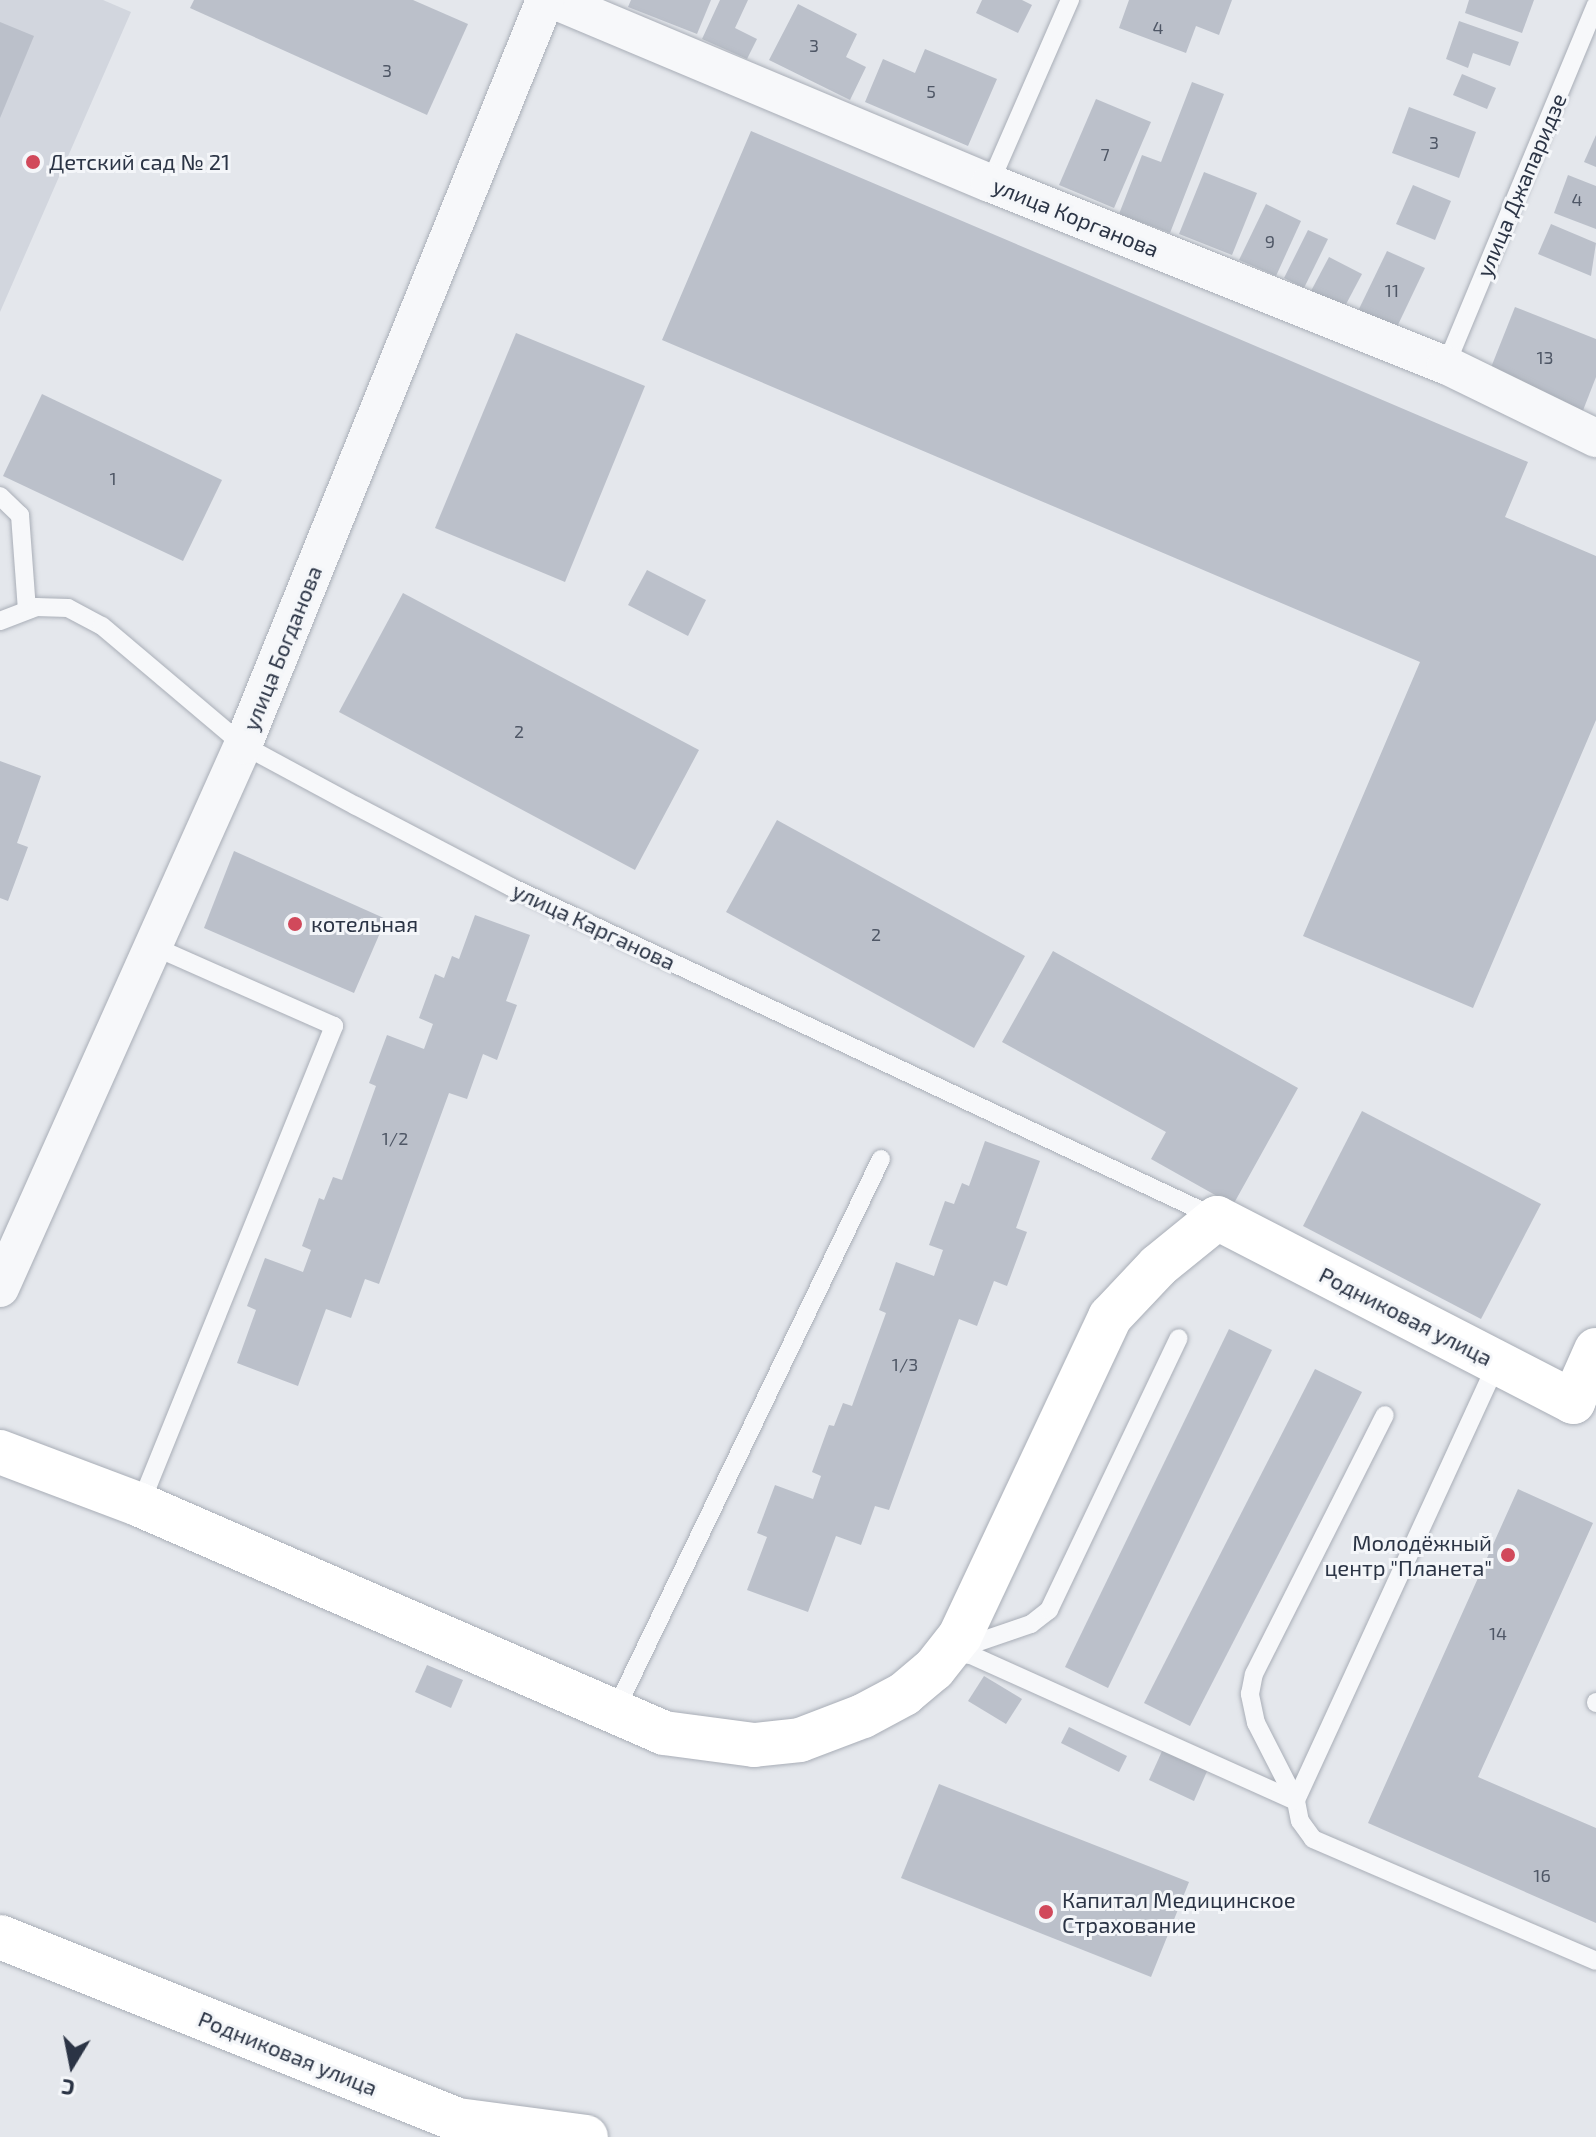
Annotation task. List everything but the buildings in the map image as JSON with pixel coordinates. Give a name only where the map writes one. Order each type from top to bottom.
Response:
[{"type":"street","name":"улица Богданова","points":[[0,1288],[243,745],[545,0]]},
{"type":"street","name":"улица Корганова","points":[[554,0],[990,183],[1446,365],[1596,438]]},
{"type":"street","name":"Родниковая улица","points":[[1217,1218],[1584,1408]]},
{"type":"street","points":[[0,1452],[140,1505],[664,1733],[754,1745],[800,1740],[904,1694],[947,1653],[960,1636],[1110,1317],[1158,1266],[1217,1218]]},
{"type":"street","points":[[1584,1408],[1596,1350]]},
{"type":"street","name":"Родниковая улица","points":[[0,1937],[457,2120],[586,2137]]},
{"type":"lane","points":[[990,183],[1070,0]]},
{"type":"lane","name":"улица Джапаридзе","points":[[1446,365],[1596,5]]},
{"type":"lane","points":[[0,496],[20,515],[27,610]]},
{"type":"lane","name":"улица Карганова","points":[[0,621],[27,610],[68,608],[102,626],[243,745],[511,887],[1217,1218]]},
{"type":"lane","points":[[140,1505],[334,1026],[153,946]]},
{"type":"lane","points":[[614,1713],[881,1159]]},
{"type":"lane","points":[[947,1653],[1031,1624],[1049,1610],[1179,1338]]},
{"type":"lane","points":[[1296,1801],[1497,1363]]},
{"type":"lane","points":[[1385,1415],[1252,1684],[1256,1723],[1296,1801],[1300,1821],[1313,1839],[1596,1961]]},
{"type":"lane","points":[[947,1653],[971,1655],[1296,1801]]},
{"type":"shaded area","name":"Детский сад № 21","points":[[0,0],[103,0],[131,12],[0,312]]},
{"type":"place","name":"Детский сад № 21","points":[[33,162]]},
{"type":"place","name":"котельная","points":[[295,924]]},
{"type":"place","name":"Молодёжный центр \"Планета\"","points":[[1508,1555]]},
{"type":"place","name":"Капитал Медицинское Страхование","points":[[1046,1912]]}]
